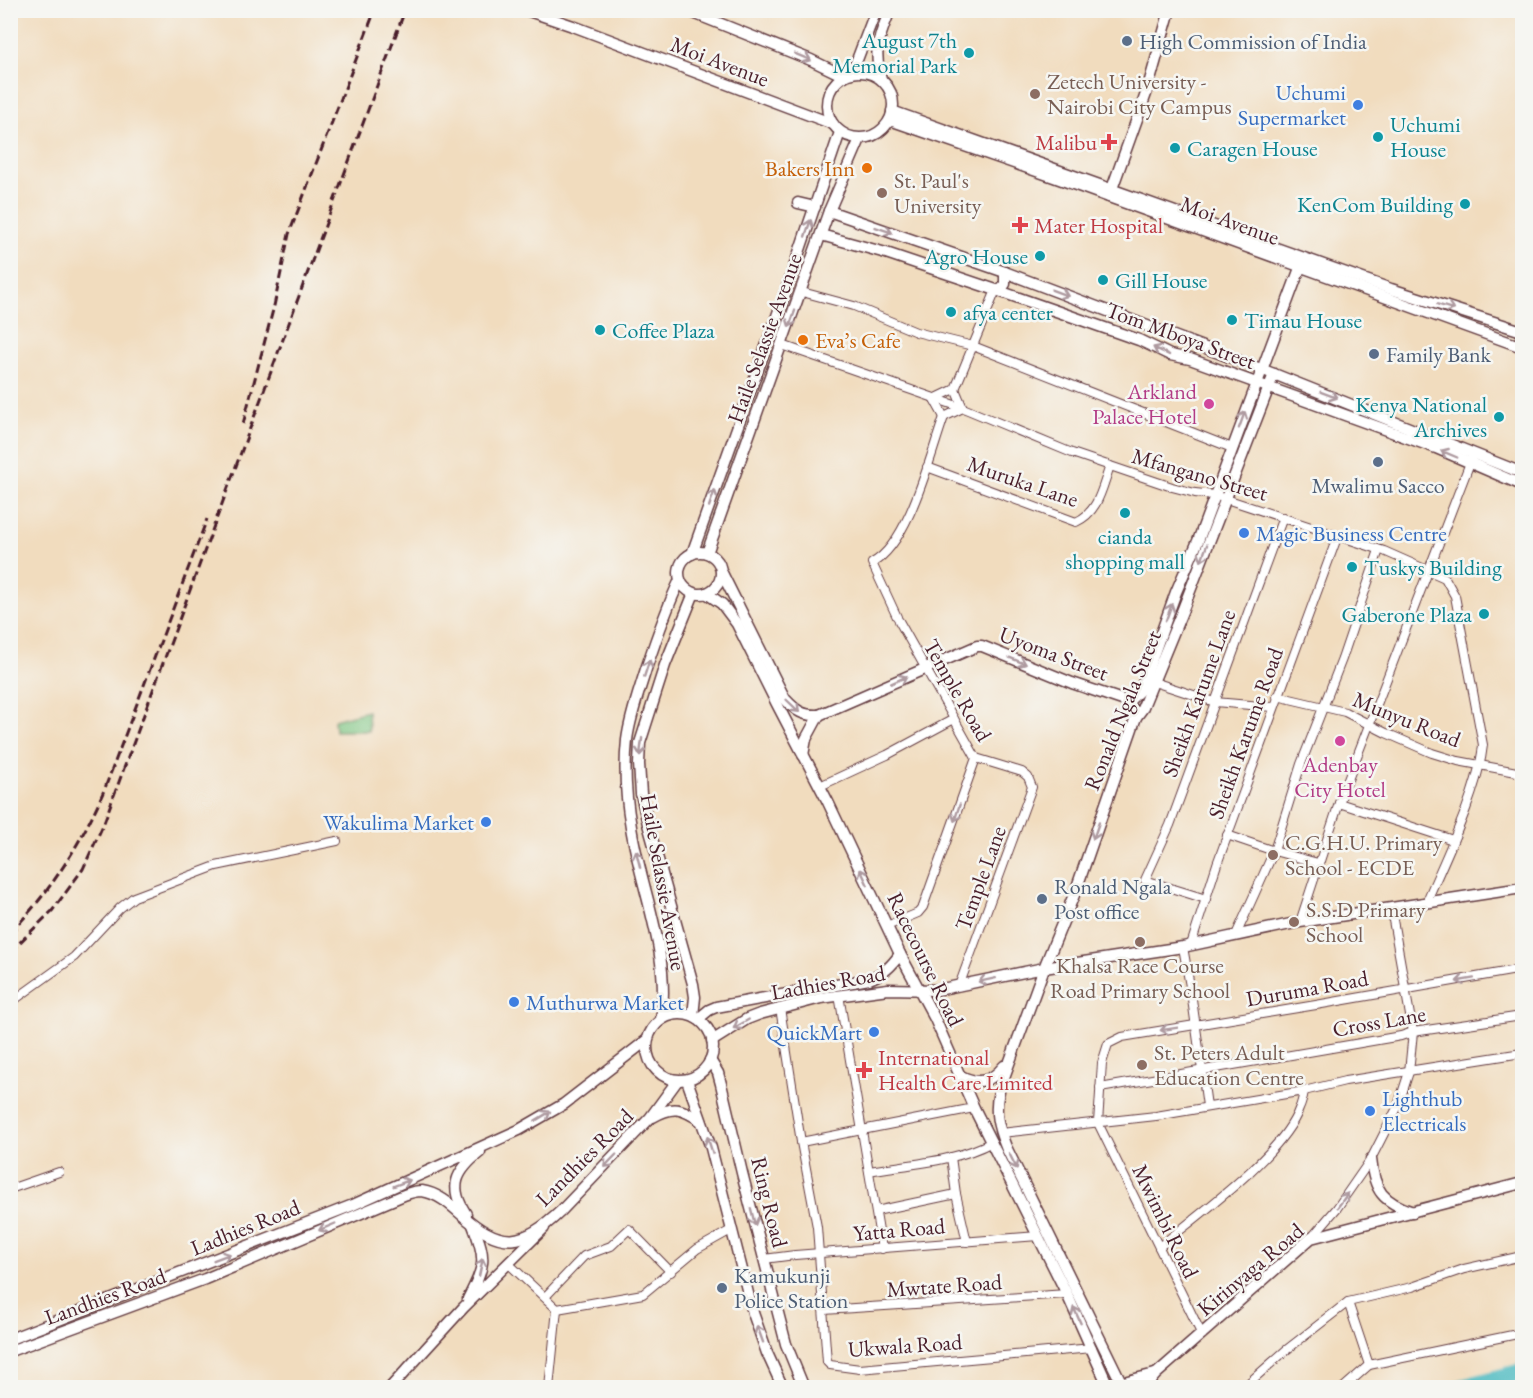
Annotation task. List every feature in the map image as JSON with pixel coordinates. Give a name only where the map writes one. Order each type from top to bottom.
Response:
[{"type":"main road","name":"Moi Avenue","points":[[526,10],[836,128]]},
{"type":"main road","name":"Moi Avenue","points":[[686,10],[848,75]]},
{"type":"main road","name":"Haile Selassie Avenue","points":[[661,1020],[663,985],[651,907],[631,827],[627,787],[627,741],[640,690],[665,612],[680,580],[682,562],[692,554],[815,207],[836,128],[827,107],[831,89],[848,75],[876,10]]},
{"type":"main road","points":[[836,128],[860,139],[879,133],[891,116],[892,96],[881,79],[876,58],[877,48],[890,10]]},
{"type":"main road","points":[[1110,193],[1147,91],[1170,10]]},
{"type":"main road","points":[[848,75],[871,75],[881,79]]},
{"type":"main road","name":"Moi Avenue","points":[[891,116],[1302,262],[1521,343]]},
{"type":"main road","name":"Haile Selassie Avenue","points":[[707,553],[829,211],[860,139]]},
{"type":"main road","points":[[798,203],[815,207]]},
{"type":"main road","name":"Tom Mboya Street","points":[[829,211],[1005,272],[1354,405],[1472,458],[1522,485]]},
{"type":"main road","name":"Tom Mboya Street","points":[[821,235],[886,253],[997,290],[1139,340],[1170,355],[1190,358],[1436,448],[1522,472]]},
{"type":"main road","name":"Moi Avenue","points":[[1302,262],[1522,331]]},
{"type":"main road","name":"Ronald Ngala Street","points":[[1001,1133],[996,1106],[1009,1061],[1076,890],[1136,717],[1142,710],[1154,682],[1219,497],[1232,448],[1302,262]]},
{"type":"main road","points":[[979,285],[977,278],[987,266]]},
{"type":"main road","points":[[997,290],[1005,284],[1005,272]]},
{"type":"main road","name":"Ronald Ngala Street","points":[[1128,702],[1141,689],[1219,497],[1274,374]]},
{"type":"main road","points":[[1349,417],[1354,405]]},
{"type":"main road","points":[[692,554],[707,553],[718,561],[785,699],[801,714],[819,715]]},
{"type":"main road","points":[[680,580],[694,593],[706,593],[720,582],[722,573]]},
{"type":"main road","name":"Haile Selassie Avenue","points":[[694,593],[662,676],[640,742],[639,764],[641,794],[693,984],[696,1018]]},
{"type":"main road","name":"Racecourse Road","points":[[706,593],[722,604],[737,624],[820,786],[900,954],[921,990],[974,1108],[1067,1294],[1108,1387]]},
{"type":"main road","name":"Uyoma Street","points":[[819,715],[974,647],[982,646],[1072,683],[1128,702],[1136,717]]},
{"type":"main road","points":[[803,755],[806,739],[819,715]]},
{"type":"main road","name":"Ladhies Road","points":[[712,1041],[747,1020],[780,1008],[839,995],[888,989],[921,990],[959,986],[1044,968],[1187,946],[1300,922],[1522,888]]},
{"type":"main road","name":"Ladhies Road","points":[[696,1018],[716,1007],[869,979],[891,967],[900,954]]},
{"type":"main road","points":[[464,1307],[483,1268],[483,1252],[473,1225],[457,1199],[456,1183],[459,1172],[471,1158],[491,1142],[519,1131],[564,1104],[647,1040],[661,1020],[671,1015],[682,1014],[696,1018],[710,1033],[713,1051],[704,1069],[682,1081],[657,1071],[650,1062],[647,1040]]},
{"type":"main road","name":"Ring Road","points":[[710,1060],[718,1073],[721,1084],[786,1344],[804,1388]]},
{"type":"main road","name":"Ronald Ngala Street","points":[[961,1076],[972,1082],[989,1080],[997,1076],[1009,1061]]},
{"type":"main road","name":"Landhies Road","points":[[10,1351],[205,1280],[404,1195],[420,1191],[433,1194],[473,1225],[492,1236],[504,1240],[517,1240],[552,1220],[650,1118],[682,1081]]},
{"type":"main road","name":"Ring Road","points":[[682,1081],[711,1148],[753,1312],[767,1353],[783,1388]]},
{"type":"main road","points":[[650,1118],[668,1109],[676,1108],[701,1121]]},
{"type":"main road","points":[[1001,1133],[1123,1385]]},
{"type":"main road","name":"Ladhies Road","points":[[10,1339],[343,1209],[434,1170],[491,1142]]},
{"type":"main road","points":[[1371,1159],[1372,1173],[1377,1188],[1392,1204],[1413,1212]]},
{"type":"main road","name":"Kirinyaga Road","points":[[1144,1388],[1156,1374],[1311,1238],[1522,1183]]},
{"type":"main road","points":[[392,1387],[464,1307],[552,1220]]},
{"type":"main road","points":[[1108,1387],[1123,1385],[1156,1374]]},
{"type":"street","points":[[934,399],[955,389],[997,290]]},
{"type":"street","points":[[802,292],[854,306],[915,332],[973,346],[1232,448]]},
{"type":"street","points":[[782,345],[934,399],[944,417]]},
{"type":"street","points":[[927,467],[944,417],[963,408],[955,389]]},
{"type":"street","name":"Mfangano Street","points":[[934,399],[963,408],[1072,453],[1172,487],[1219,497],[1379,549],[1445,578],[1455,596],[1483,745],[1480,765],[1453,840],[1426,903]]},
{"type":"street","points":[[1300,922],[1339,803],[1472,458]]},
{"type":"street","name":"Muruka Lane","points":[[927,467],[1076,522],[1087,518],[1096,506],[1110,466]]},
{"type":"street","name":"Temple Road","points":[[887,926],[918,914],[923,907],[976,758],[898,619],[872,563],[884,556],[896,538],[913,507],[927,467]]},
{"type":"street","name":"Sheikh Karume Lane","points":[[1206,899],[1145,880],[1170,825],[1283,517]]},
{"type":"street","name":"Sheikh Karume Road","points":[[1208,1106],[1187,946],[1338,535]]},
{"type":"street","points":[[1236,935],[1274,851],[1301,764],[1324,707],[1379,549]]},
{"type":"street","points":[[1154,682],[1215,702],[1274,707]]},
{"type":"street","name":"Munyu Road","points":[[1277,696],[1345,712],[1413,746],[1458,761],[1522,773]]},
{"type":"street","points":[[820,786],[887,755],[954,719]]},
{"type":"street","name":"Temple Lane","points":[[959,986],[1030,795],[1031,782],[1022,772],[976,758]]},
{"type":"street","points":[[1339,803],[1453,840]]},
{"type":"street","points":[[1227,835],[1318,863]]},
{"type":"street","points":[[10,1004],[74,957],[120,908],[134,897],[216,866],[337,841]]},
{"type":"street","points":[[1311,1238],[1337,1208],[1371,1159],[1398,1106],[1408,1072],[1413,1032],[1391,909]]},
{"type":"street","name":"Duruma Road","points":[[1098,1123],[1104,1054],[1108,1044],[1122,1037],[1522,969]]},
{"type":"street","points":[[839,995],[882,1249]]},
{"type":"street","name":"Ukwala Road","points":[[780,1008],[820,1254],[827,1362],[833,1367],[860,1369],[1092,1348]]},
{"type":"street","name":"Cross Lane","points":[[1100,1088],[1401,1036],[1413,1032],[1522,1016]]},
{"type":"street","points":[[1001,1133],[1098,1123],[1304,1091],[1345,1081],[1522,1053]]},
{"type":"street","points":[[1159,1247],[1221,1196],[1275,1147],[1299,1110],[1304,1091]]},
{"type":"street","points":[[801,1142],[974,1108]]},
{"type":"street","name":"Mwimbi Road","points":[[1098,1123],[1202,1335]]},
{"type":"street","points":[[868,1171],[951,1157],[992,1142]]},
{"type":"street","points":[[951,1157],[956,1194],[967,1242]]},
{"type":"street","points":[[10,1189],[59,1172]]},
{"type":"street","points":[[876,1212],[956,1194]]},
{"type":"street","points":[[545,1297],[584,1256],[611,1246],[627,1229],[631,1230],[671,1272]]},
{"type":"street","points":[[557,1309],[643,1294],[697,1249],[731,1230]]},
{"type":"street","name":"Yatta Road","points":[[764,1259],[1038,1236]]},
{"type":"street","points":[[1243,1388],[1348,1302],[1412,1287],[1464,1269],[1522,1256]]},
{"type":"street","points":[[510,1264],[557,1309]]},
{"type":"street","name":"Mwtate Road","points":[[824,1310],[1067,1294]]},
{"type":"street","points":[[1348,1302],[1369,1365]]},
{"type":"street","points":[[549,1388],[557,1309]]},
{"type":"street","points":[[1343,1388],[1369,1365],[1522,1333]]},
{"type":"green space","points":[[368,711],[369,731],[335,731],[334,720]]},
{"type":"waterway","points":[[1462,1388],[1522,1372]]},
{"type":"railway","points":[[243,424],[274,306],[289,234],[375,10]]},
{"type":"railway","points":[[10,952],[52,911],[83,869],[103,825],[405,10]]},
{"type":"railway","points":[[10,933],[65,865],[96,808],[207,519]]},
{"type":"place","name":"High Commission of India","points":[[1127,41]]},
{"type":"place","name":"August 7th Memorial Park","points":[[969,53]]},
{"type":"place","name":"Zetech University - Nairobi City Campus","points":[[1035,94]]},
{"type":"place","name":"Uchumi Supermarket","points":[[1358,105]]},
{"type":"place","name":"Uchumi House","points":[[1378,137]]},
{"type":"place","name":"Malibu","points":[[1109,142]]},
{"type":"place","name":"Caragen House","points":[[1175,148]]},
{"type":"place","name":"Bakers Inn","points":[[867,168]]},
{"type":"place","name":"St. Paul's University","points":[[882,193]]},
{"type":"place","name":"KenCom Building","points":[[1465,204]]},
{"type":"place","name":"Mater Hospital","points":[[1020,225]]},
{"type":"place","name":"Agro House","points":[[1040,256]]},
{"type":"place","name":"Gill House","points":[[1103,280]]},
{"type":"place","name":"afya center","points":[[951,312]]},
{"type":"place","name":"Timau House","points":[[1232,320]]},
{"type":"place","name":"Coffee Plaza","points":[[600,330]]},
{"type":"place","name":"Eva’s Cafe","points":[[803,340]]},
{"type":"place","name":"Family Bank","points":[[1374,354]]},
{"type":"place","name":"Arkland Palace Hotel","points":[[1209,404]]},
{"type":"place","name":"Kenya National Archives","points":[[1499,417]]},
{"type":"place","name":"Mwalimu Sacco","points":[[1378,462]]},
{"type":"place","name":"cianda shopping mall","points":[[1125,513]]},
{"type":"place","name":"Magic Business Centre","points":[[1244,533]]},
{"type":"place","name":"Tuskys Building","points":[[1352,567]]},
{"type":"place","name":"Gaberone Plaza","points":[[1484,614]]},
{"type":"place","name":"Adenbay City Hotel","points":[[1340,741]]},
{"type":"place","name":"Wakulima Market","points":[[486,822]]},
{"type":"place","name":"C.G.H.U. Primary School - ECDE","points":[[1273,855]]},
{"type":"place","name":"Ronald Ngala Post office","points":[[1042,899]]},
{"type":"place","name":"S.S.D Primary School","points":[[1294,922]]},
{"type":"place","name":"Khalsa Race Course Road Primary School","points":[[1140,942]]},
{"type":"place","name":"Muthurwa Market","points":[[514,1002]]},
{"type":"place","name":"QuickMart","points":[[874,1032]]},
{"type":"place","name":"St. Peters Adult Education Centre","points":[[1142,1065]]},
{"type":"place","name":"International Health Care Limited","points":[[864,1070]]},
{"type":"place","name":"Lighthub Electricals","points":[[1370,1111]]},
{"type":"place","name":"Kamukunji Police Station","points":[[722,1288]]}]
